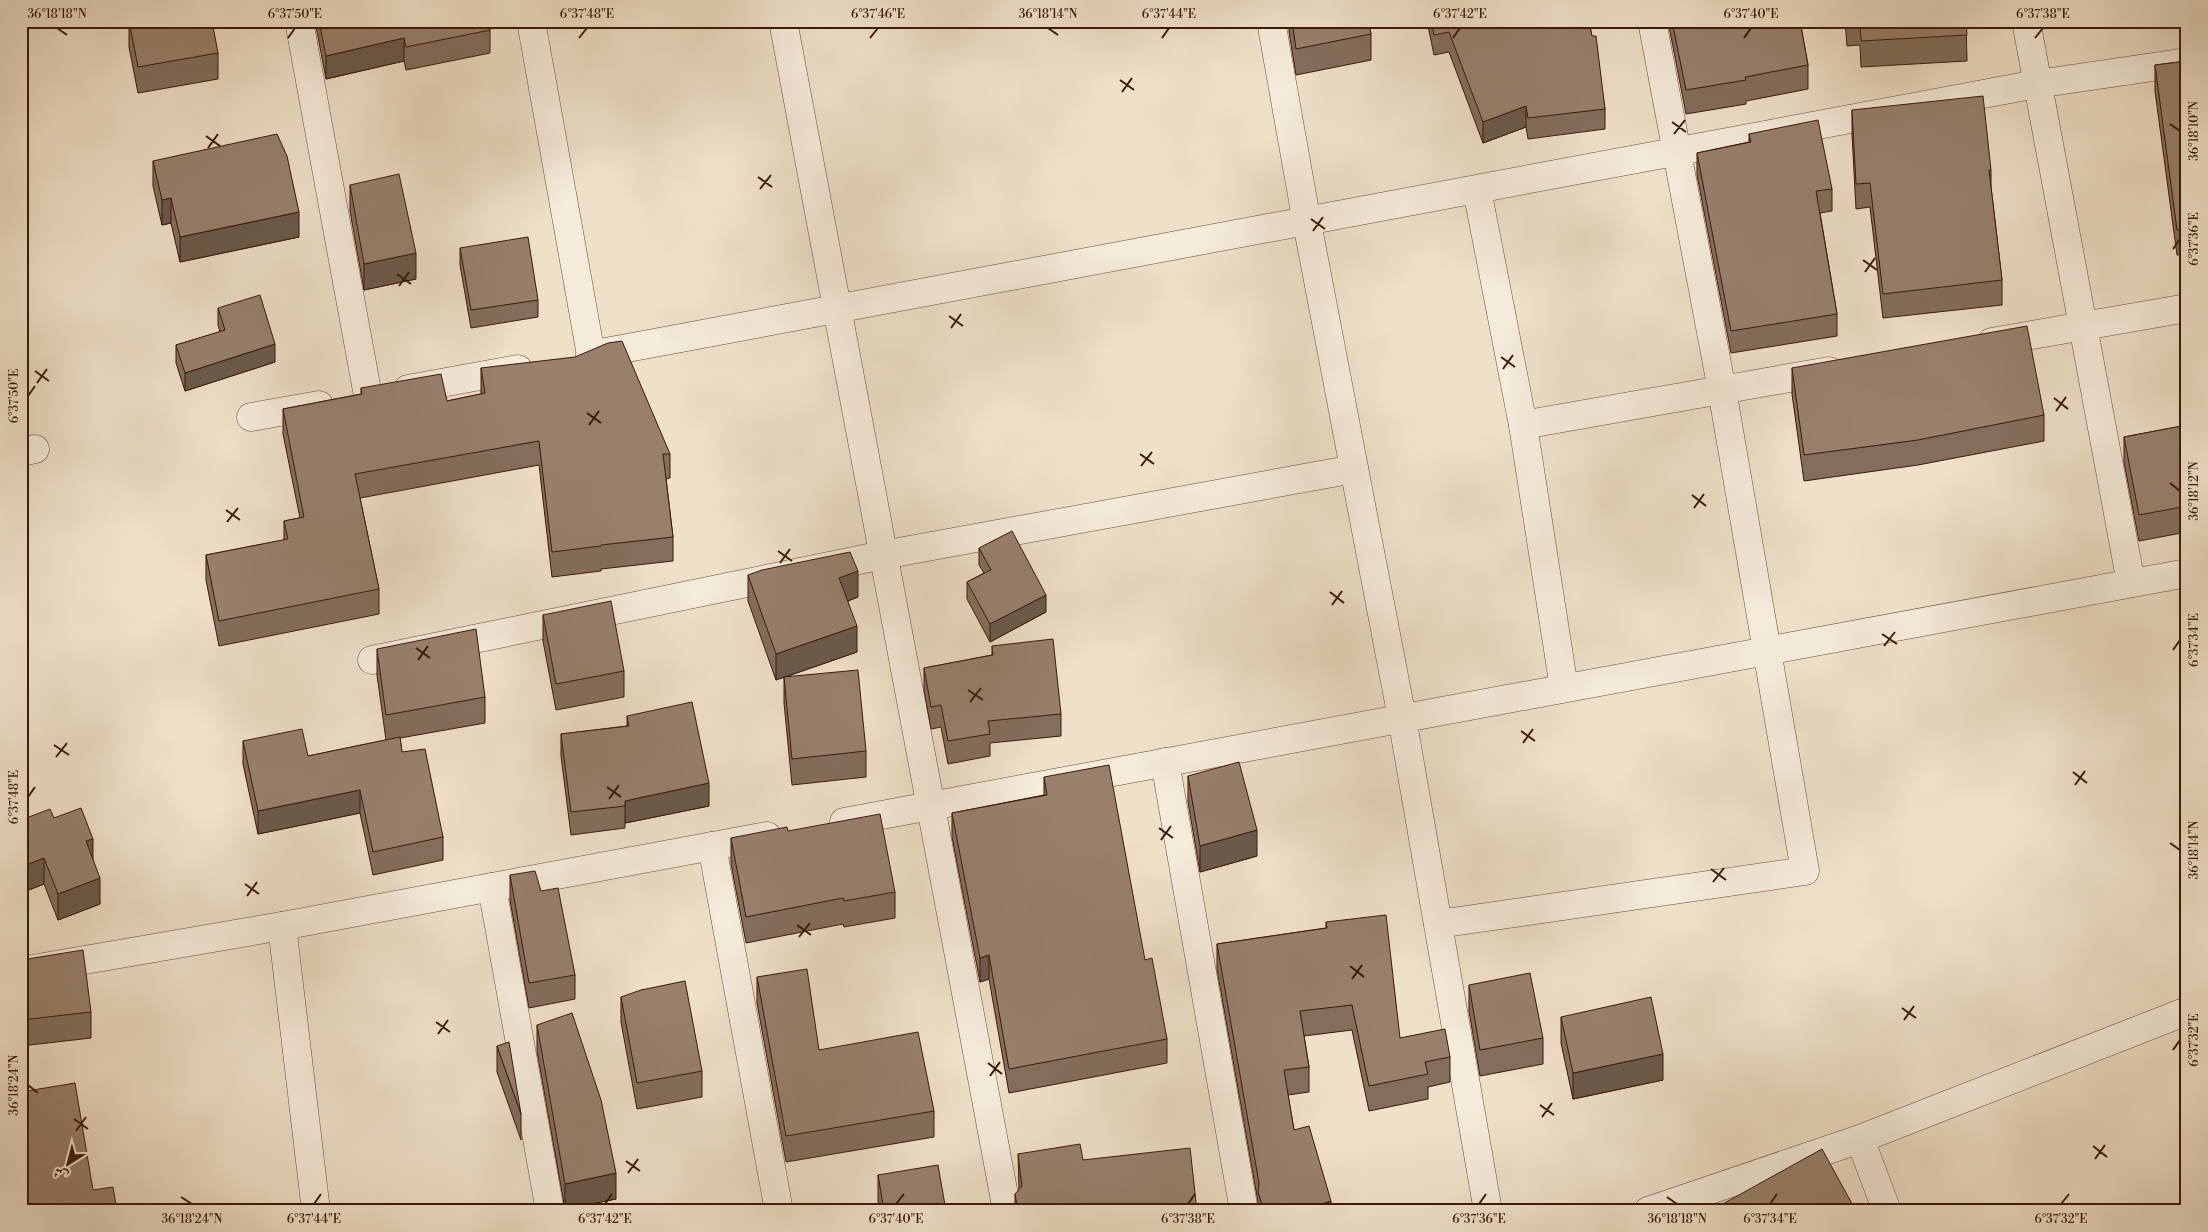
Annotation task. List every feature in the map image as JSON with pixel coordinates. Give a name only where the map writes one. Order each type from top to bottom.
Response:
[{"type":"street","points":[[299,21],[352,399]]},
{"type":"street","points":[[531,21],[590,355]]},
{"type":"street","points":[[783,21],[835,311],[932,805],[1007,1211]]},
{"type":"street","points":[[1271,21],[1307,222],[1402,718],[1488,1211]]},
{"type":"street","points":[[1438,924],[1806,872],[1722,390],[1652,21]]},
{"type":"street","points":[[2026,21],[2081,326],[2131,583]]},
{"type":"street","points":[[252,417],[835,311],[2037,84],[2187,62]]},
{"type":"street","points":[[1478,190],[1523,425],[1564,688]]},
{"type":"street","points":[[1965,347],[2187,308]]},
{"type":"street","points":[[1523,425],[1858,366]]},
{"type":"street","points":[[372,660],[883,556],[1354,469]]},
{"type":"street","points":[[817,827],[2187,573]]},
{"type":"street","points":[[1165,762],[1244,1211]]},
{"type":"street","points":[[21,971],[282,926],[788,832]]},
{"type":"street","points":[[712,846],[779,1211]]},
{"type":"street","points":[[492,887],[550,1211]]},
{"type":"street","points":[[282,926],[316,1211]]},
{"type":"street","points":[[1648,1211],[1860,1139],[2187,1011]]},
{"type":"street","points":[[1860,1139],[1887,1211]]},
{"type":"building","points":[[129,21],[212,21],[218,53],[138,67]]},
{"type":"building","points":[[319,21],[488,21],[490,30],[406,47],[404,38],[326,56]]},
{"type":"building","points":[[1292,21],[1368,21],[1371,34],[1296,49]]},
{"type":"building","points":[[1431,21],[1589,21],[1592,36],[1596,36],[1605,109],[1528,118],[1526,106],[1483,122],[1449,32],[1434,35]]},
{"type":"building","points":[[1672,21],[1800,21],[1808,65],[1745,77],[1746,80],[1686,90]]},
{"type":"building","points":[[1860,21],[1966,21],[1967,35],[1861,41]]},
{"type":"building","points":[[2187,61],[2187,228],[2177,230],[2155,65]]},
{"type":"building","points":[[1983,96],[1991,170],[1989,170],[2002,280],[1883,294],[1870,183],[1856,184],[1852,110]]},
{"type":"building","points":[[1818,120],[1832,189],[1816,191],[1837,314],[1731,331],[1697,153],[1751,142],[1749,134]]},
{"type":"building","points":[[277,134],[287,156],[299,212],[180,237],[171,198],[162,200],[153,161]]},
{"type":"building","points":[[399,174],[416,253],[364,264],[350,185]]},
{"type":"building","points":[[528,237],[538,300],[471,310],[460,248]]},
{"type":"building","points":[[260,295],[275,344],[185,373],[176,345],[225,330],[218,308]]},
{"type":"building","points":[[2027,326],[2044,415],[1918,440],[1804,455],[1792,368]]},
{"type":"building","points":[[622,341],[670,454],[663,454],[673,537],[552,552],[539,441],[355,474],[379,589],[219,621],[206,555],[288,539],[284,521],[304,517],[283,409],[362,394],[361,388],[441,374],[447,401],[485,393],[481,368],[575,357],[608,343]]},
{"type":"building","points":[[2187,425],[2187,506],[2139,515],[2124,437]]},
{"type":"building","points":[[1012,531],[1046,595],[990,624],[967,582],[991,570],[979,548]]},
{"type":"building","points":[[850,552],[858,571],[839,578],[857,626],[776,654],[748,575],[762,570]]},
{"type":"building","points":[[611,601],[624,671],[556,684],[543,615]]},
{"type":"building","points":[[476,629],[485,697],[386,715],[377,649]]},
{"type":"building","points":[[1053,639],[1061,714],[988,721],[990,734],[948,741],[941,705],[931,707],[924,668],[993,655],[992,646]]},
{"type":"building","points":[[858,670],[866,751],[792,759],[784,677]]},
{"type":"building","points":[[692,702],[709,783],[625,801],[625,806],[571,812],[561,734],[629,726],[627,716]]},
{"type":"building","points":[[302,729],[308,756],[400,737],[402,752],[425,749],[443,837],[373,852],[360,790],[258,811],[243,741]]},
{"type":"building","points":[[1239,762],[1257,830],[1200,846],[1188,776]]},
{"type":"building","points":[[1109,765],[1145,960],[1152,958],[1167,1039],[1009,1069],[989,955],[980,958],[952,813],[1047,795],[1044,777]]},
{"type":"building","points":[[81,808],[93,839],[86,841],[100,878],[58,894],[44,858],[21,867],[21,820],[50,809],[54,818]]},
{"type":"building","points":[[880,814],[895,892],[844,901],[843,898],[746,917],[731,838],[787,827],[788,831]]},
{"type":"building","points":[[535,871],[541,891],[558,888],[575,975],[529,983],[510,875]]},
{"type":"building","points":[[1386,915],[1400,1038],[1445,1029],[1450,1057],[1425,1062],[1428,1074],[1369,1086],[1352,1005],[1300,1011],[1309,1067],[1284,1070],[1294,1130],[1309,1126],[1331,1201],[1300,1211],[1264,1211],[1258,1192],[1259,1183],[1217,944],[1327,928],[1326,922]]},
{"type":"building","points":[[83,950],[91,1012],[21,1020],[21,960]]},
{"type":"building","points":[[807,969],[819,1050],[918,1032],[934,1111],[786,1136],[757,977]]},
{"type":"building","points":[[1530,973],[1543,1038],[1480,1050],[1469,985]]},
{"type":"building","points":[[685,981],[702,1071],[637,1083],[621,997],[641,990]]},
{"type":"building","points":[[1651,997],[1663,1054],[1573,1073],[1561,1017]]},
{"type":"building","points":[[572,1013],[601,1100],[616,1173],[565,1184],[537,1025]]},
{"type":"building","points":[[509,1042],[521,1114],[497,1046]]},
{"type":"building","points":[[75,1083],[93,1190],[113,1187],[117,1211],[21,1211],[21,1092]]},
{"type":"building","points":[[1080,1144],[1083,1160],[1190,1148],[1197,1211],[1018,1211],[1015,1194],[1022,1186],[1018,1154]]},
{"type":"building","points":[[1822,1149],[1856,1211],[1710,1211]]},
{"type":"building","points":[[938,1165],[946,1211],[884,1211],[878,1175]]},
{"type":"building","points":[[1673,1207],[1676,1211],[1667,1211]]}]
